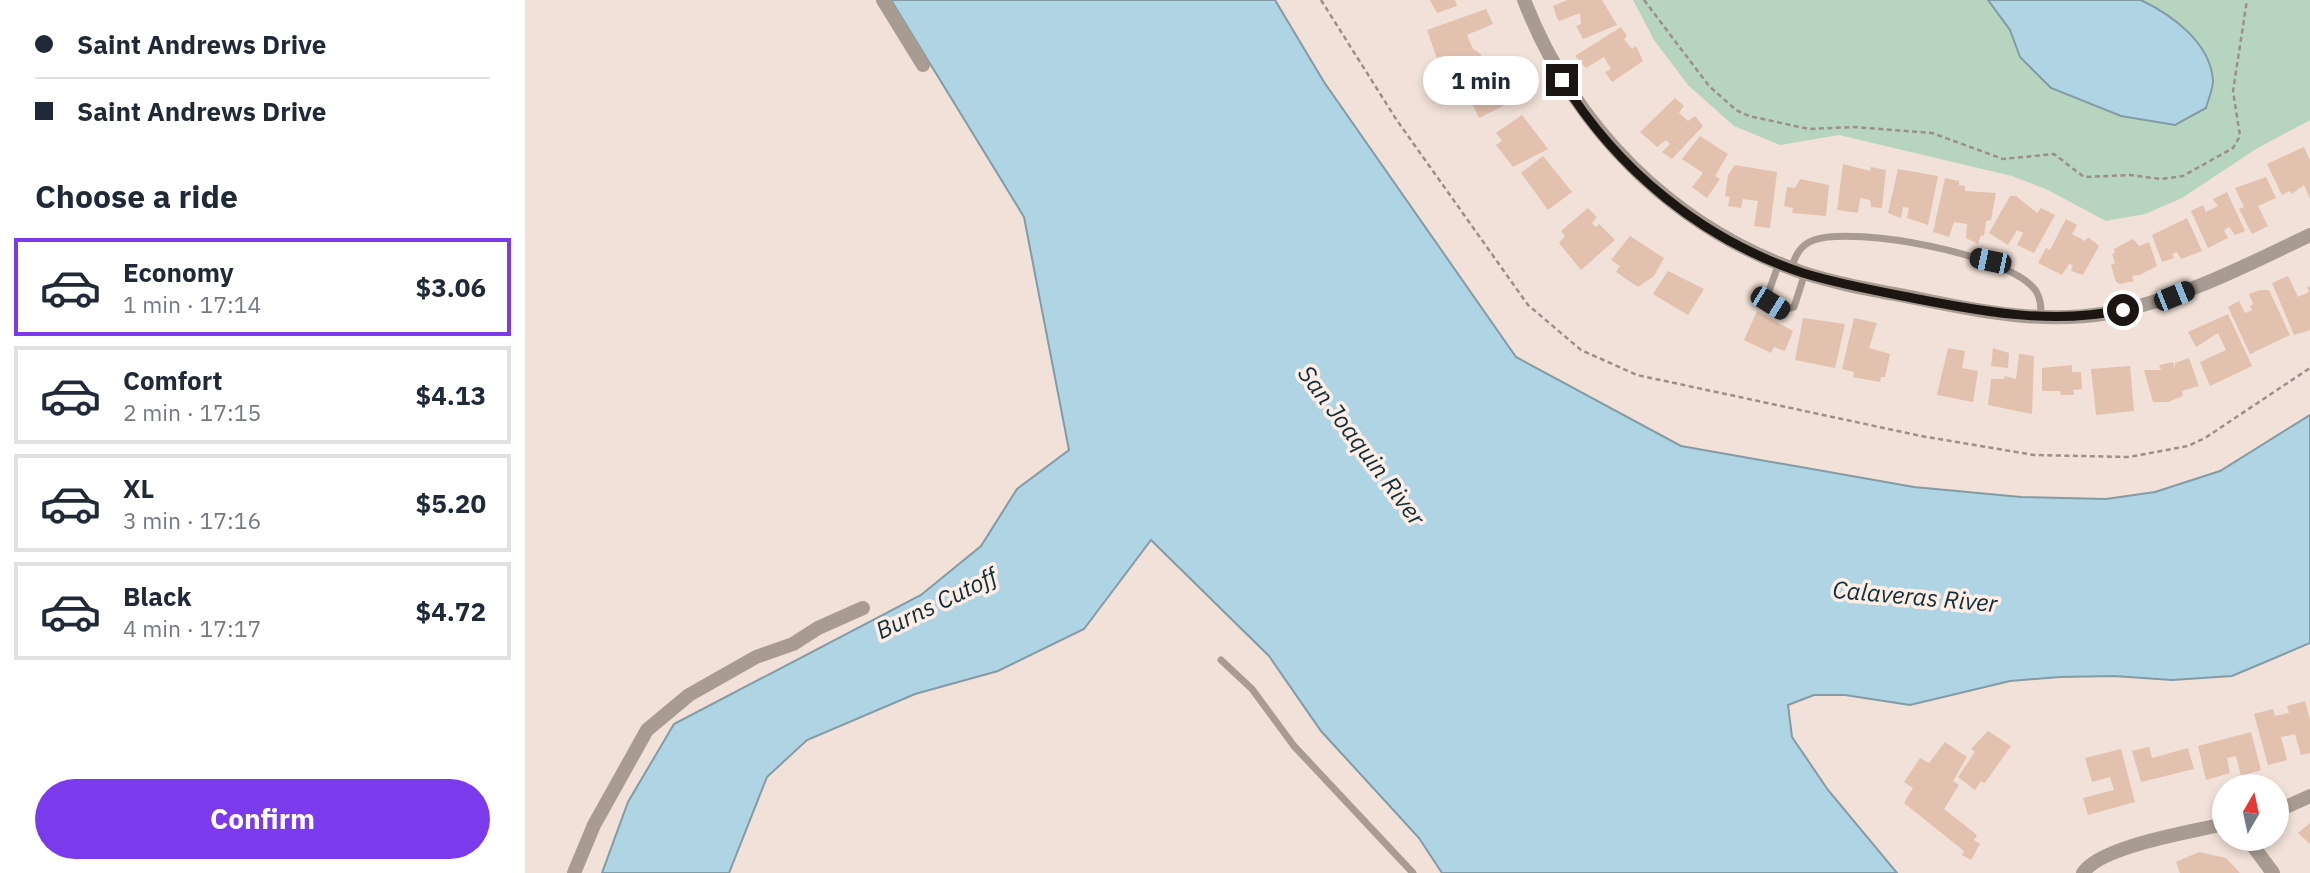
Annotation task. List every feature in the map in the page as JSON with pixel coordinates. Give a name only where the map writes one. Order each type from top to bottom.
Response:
[{"type":"street","points":[[883,0],[923,65]]},
{"type":"street","points":[[1524,0],[1559,75],[1616,152],[1643,179],[1705,226],[1791,268],[1974,310],[2041,317],[2106,313],[2174,296],[2310,235]]},
{"type":"street","points":[[574,873],[594,825],[647,730],[689,695],[756,657],[793,644],[818,628],[863,608]]},
{"type":"street","points":[[2289,806],[2310,796]]},
{"type":"street","points":[[2083,873],[2087,866],[2106,855],[2212,827]]},
{"type":"street","points":[[2257,851],[2273,873]]},
{"type":"lane","points":[[1791,268],[1794,307],[1782,310],[1770,303],[1769,291],[1791,268],[1799,249],[1812,241],[1841,235],[1874,236],[1990,261],[2013,271],[2035,290],[2041,317]]},
{"type":"lane","points":[[1221,660],[1252,689],[1294,746],[1413,873]]},
{"type":"path","points":[[1321,0],[1396,119],[1528,305],[1581,350],[1637,375],[1921,436],[2034,455],[2129,457],[2188,446],[2205,438],[2310,368]]},
{"type":"path","points":[[1644,0],[1709,86],[1736,110],[1749,116],[1809,129],[1854,127],[1920,131],[1954,140],[2003,159],[2054,154],[2084,177],[2130,175],[2161,179],[2195,171],[2233,148],[2239,140],[2241,127],[2233,91],[2246,0]]},
{"type":"green space","points":[[1633,0],[2310,0],[2310,120],[2256,149],[2182,198],[2145,214],[2106,221],[2046,189],[2012,176],[1839,135],[1780,145],[1734,126],[1688,85],[1654,40]]},
{"type":"water","points":[[891,0],[1275,0],[1324,82],[1516,357],[1681,446],[1914,487],[2021,497],[2106,499],[2155,492],[2220,471],[2310,415],[2310,643],[2232,676],[2172,680],[2114,676],[2060,677],[2010,681],[1910,705],[1845,695],[1814,695],[1788,705],[1792,737],[1828,790],[1897,873],[1442,873],[1419,838],[1321,731],[1269,656],[1151,540],[1084,629],[998,671],[915,694],[807,740],[767,777],[729,873],[602,873],[628,802],[674,724],[921,595],[981,546],[1017,489],[1069,450],[1024,217]]},
{"type":"water","points":[[1988,0],[2141,0],[2177,22],[2205,54],[2213,81],[2206,108],[2175,125],[2121,116],[2051,88],[2020,57],[2010,30]]},
{"type":"building","points":[[1430,0],[1455,0],[1457,6],[1437,13]]},
{"type":"building","points":[[1567,0],[1602,0],[1617,25],[1583,39],[1576,26],[1581,24],[1580,13],[1559,21],[1557,18],[1553,6]]},
{"type":"building","points":[[1486,9],[1493,24],[1467,35],[1473,49],[1481,54],[1480,59],[1448,71],[1446,64],[1437,58],[1427,30]]},
{"type":"building","points":[[1621,27],[1627,36],[1624,39],[1632,49],[1636,46],[1643,61],[1612,82],[1605,72],[1611,69],[1604,57],[1586,68],[1575,56]]},
{"type":"building","points":[[1501,69],[1510,87],[1499,94],[1505,105],[1479,118],[1466,91],[1485,80],[1483,76]]},
{"type":"building","points":[[1675,98],[1684,106],[1679,113],[1688,121],[1695,116],[1703,126],[1672,159],[1662,152],[1670,144],[1666,140],[1657,147],[1640,132]]},
{"type":"building","points":[[1522,115],[1548,149],[1513,167],[1496,145],[1502,141],[1496,133]]},
{"type":"building","points":[[1700,136],[1728,154],[1715,176],[1720,179],[1707,198],[1692,187],[1703,173],[1682,159]]},
{"type":"building","points":[[2304,147],[2310,160],[2310,199],[2304,185],[2292,194],[2290,191],[2282,195],[2267,164]]},
{"type":"building","points":[[1543,156],[1572,192],[1548,210],[1521,173]]},
{"type":"building","points":[[1843,164],[1870,171],[1871,167],[1886,170],[1882,208],[1871,207],[1870,200],[1860,198],[1858,213],[1837,210]]},
{"type":"building","points":[[1735,165],[1777,172],[1770,228],[1754,226],[1758,201],[1743,199],[1741,208],[1728,206],[1730,197],[1725,196],[1728,175]]},
{"type":"building","points":[[1898,169],[1938,176],[1928,225],[1907,218],[1909,208],[1903,207],[1901,218],[1888,213]]},
{"type":"building","points":[[2266,177],[2276,198],[2258,206],[2268,226],[2252,234],[2239,209],[2244,207],[2235,188]]},
{"type":"building","points":[[1945,178],[1959,181],[1959,185],[1965,186],[1965,191],[1996,193],[1991,220],[1986,221],[1984,236],[1981,235],[1978,244],[1966,238],[1967,224],[1954,222],[1949,237],[1933,232]]},
{"type":"building","points":[[1800,179],[1829,185],[1826,216],[1792,213],[1793,208],[1784,206],[1787,187],[1795,188]]},
{"type":"building","points":[[2227,192],[2245,231],[2235,235],[2229,227],[2224,230],[2228,238],[2208,248],[2191,211],[2203,205],[2206,212],[2218,206],[2213,199]]},
{"type":"building","points":[[2010,196],[2016,196],[2037,213],[2041,208],[2055,215],[2034,253],[2017,245],[2023,233],[2017,230],[2008,245],[1989,233]]},
{"type":"building","points":[[1588,208],[1597,217],[1592,223],[1596,227],[1599,224],[1615,240],[1581,270],[1559,243],[1565,236],[1561,231]]},
{"type":"building","points":[[2187,218],[2202,251],[2181,259],[2177,252],[2172,254],[2174,258],[2162,262],[2152,235]]},
{"type":"building","points":[[2066,219],[2077,225],[2072,234],[2085,241],[2088,237],[2099,246],[2083,275],[2071,271],[2073,265],[2069,264],[2062,275],[2038,263],[2046,248],[2050,250]]},
{"type":"building","points":[[1630,236],[1664,258],[1654,276],[1638,287],[1616,272],[1620,266],[1611,260]]},
{"type":"building","points":[[2133,239],[2139,246],[2149,242],[2157,266],[2132,276],[2134,281],[2120,284],[2116,282],[2111,265],[2115,263],[2112,254],[2115,253],[2114,249]]},
{"type":"building","points":[[1668,271],[1704,289],[1688,315],[1653,294]]},
{"type":"building","points":[[2288,276],[2298,297],[2309,292],[2307,287],[2310,286],[2310,330],[2294,335],[2272,283]]},
{"type":"building","points":[[2269,290],[2290,335],[2250,354],[2228,307],[2239,301],[2245,313],[2252,310],[2249,294]]},
{"type":"building","points":[[1757,311],[1793,331],[1785,351],[1774,347],[1771,353],[1744,340]]},
{"type":"building","points":[[2228,314],[2252,366],[2210,386],[2200,362],[2226,350],[2218,333],[2196,347],[2188,332]]},
{"type":"building","points":[[1803,318],[1845,324],[1835,368],[1795,360]]},
{"type":"building","points":[[1854,318],[1877,323],[1869,348],[1890,354],[1885,377],[1881,377],[1880,382],[1853,377],[1854,372],[1842,369]]},
{"type":"building","points":[[1948,348],[1965,351],[1962,368],[1978,371],[1973,402],[1937,395]]},
{"type":"building","points":[[1993,348],[2009,353],[2008,368],[1991,366]]},
{"type":"building","points":[[2019,354],[2034,356],[2032,414],[1988,405],[1991,379],[2004,379],[2005,376],[2016,379]]},
{"type":"building","points":[[2189,358],[2199,386],[2182,391],[2183,396],[2168,402],[2153,402],[2144,370],[2161,370],[2159,365],[2173,362],[2175,368],[2175,363]]},
{"type":"building","points":[[2072,365],[2072,372],[2081,372],[2082,389],[2073,390],[2074,395],[2061,395],[2060,391],[2042,391],[2042,368]]},
{"type":"building","points":[[2130,366],[2134,411],[2096,415],[2091,369]]},
{"type":"building","points":[[2305,701],[2310,720],[2310,753],[2301,755],[2295,734],[2281,737],[2287,760],[2268,765],[2254,714],[2273,709],[2275,716],[2289,713],[2287,706]]},
{"type":"building","points":[[1988,731],[2011,746],[1985,783],[1981,781],[1975,790],[1958,777],[1975,752],[1971,749]]},
{"type":"building","points":[[2251,732],[2261,770],[2240,774],[2236,756],[2227,758],[2230,773],[2212,774],[2212,778],[2206,780],[2198,746]]},
{"type":"building","points":[[1945,742],[1967,757],[1953,781],[1959,785],[1944,809],[1977,835],[1974,840],[1980,844],[1971,860],[1962,855],[1964,851],[1904,803],[1913,788],[1904,782],[1920,758],[1929,763]]},
{"type":"building","points":[[2149,747],[2152,758],[2188,748],[2194,769],[2141,782],[2132,751]]},
{"type":"building","points":[[2121,749],[2135,802],[2088,815],[2083,798],[2114,790],[2110,777],[2092,782],[2085,758]]},
{"type":"building","points":[[2310,823],[2310,844],[2298,833]]},
{"type":"building","points":[[2199,852],[2226,858],[2240,873],[2180,873],[2176,862]]},
{"type":"route","points":[[1562,80],[1595,128],[1643,179],[1705,226],[1738,246],[1767,258],[1840,283],[1996,314],[2069,317],[2123,310]]},
{"type":"water label","name":"San Joaquin River","points":[[1362,445]]},
{"type":"water label","name":"Calaveras River","points":[[1915,596]]},
{"type":"water label","name":"Burns Cutoff","points":[[936,603]]}]
